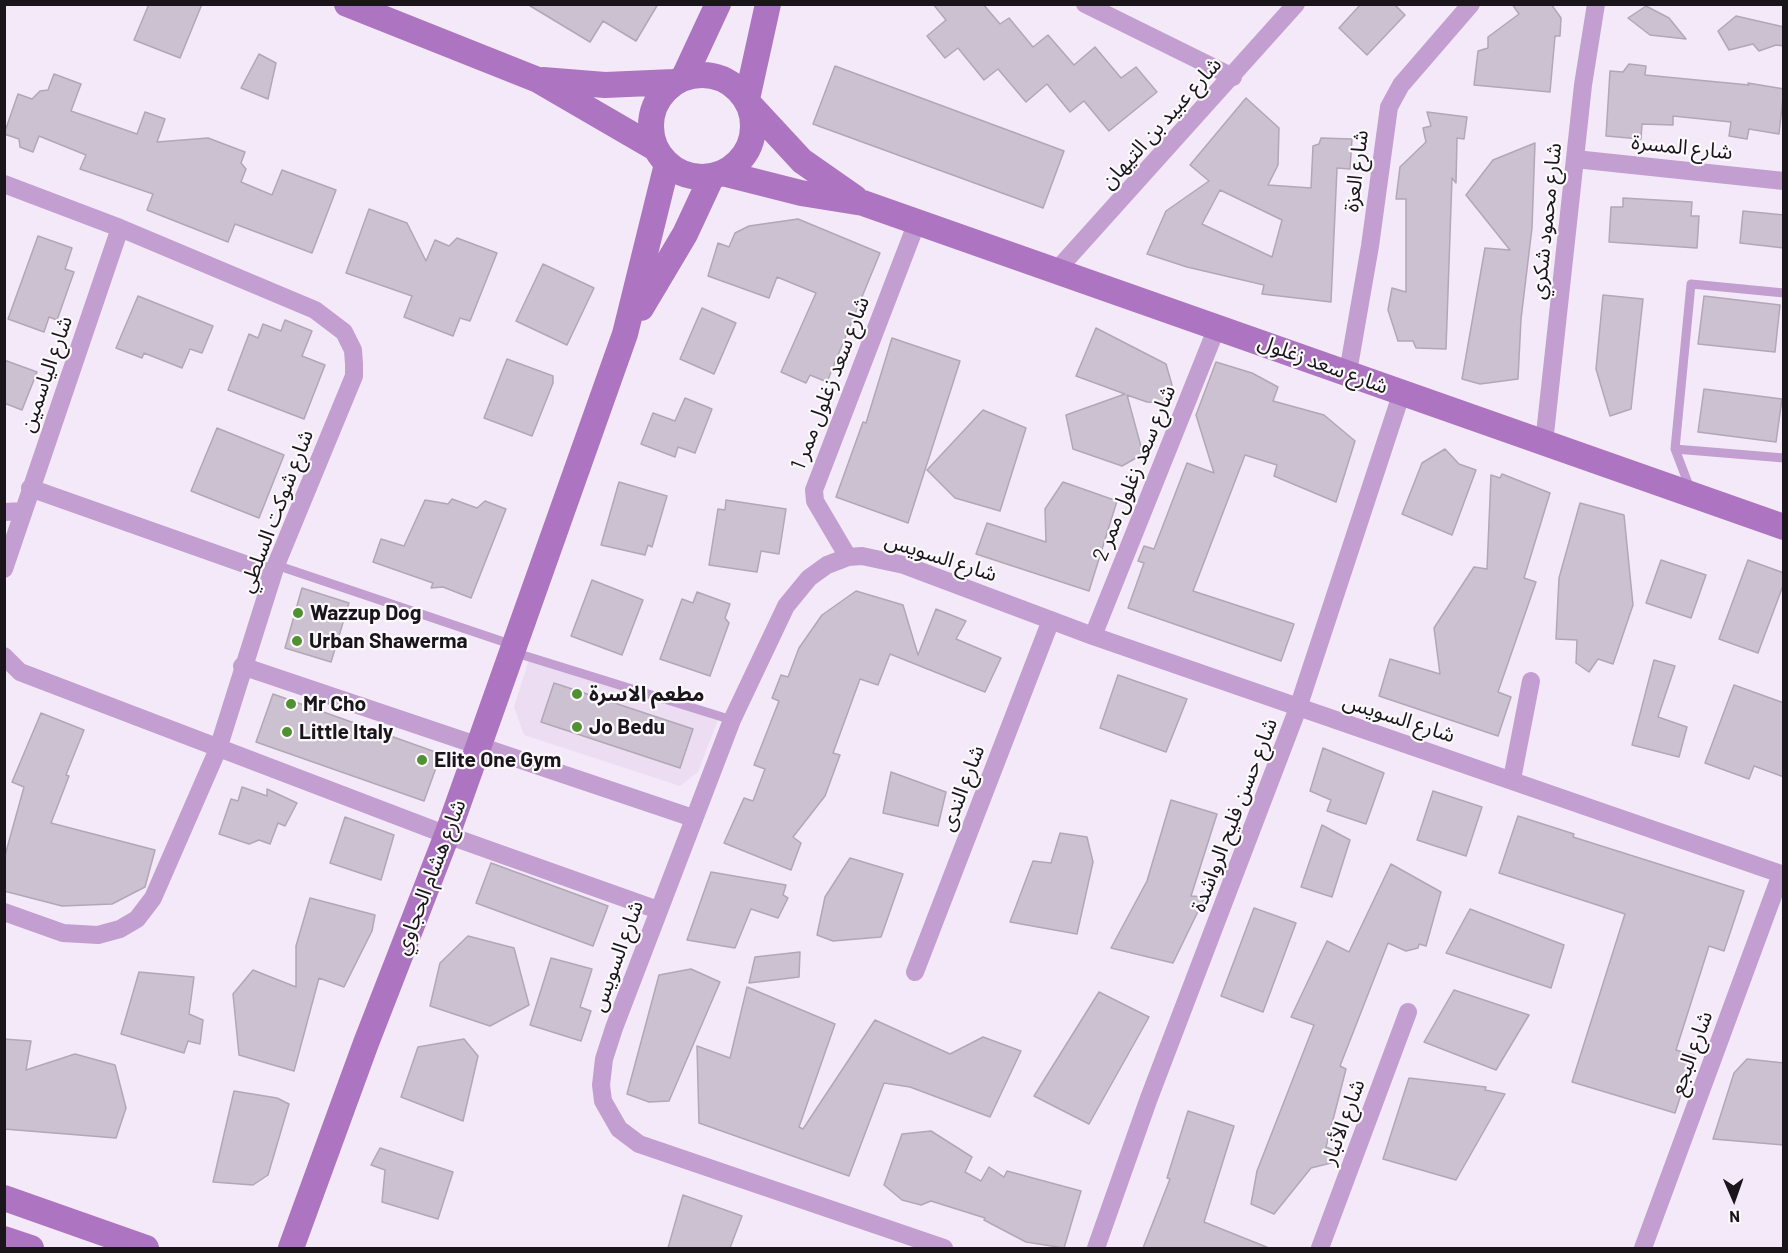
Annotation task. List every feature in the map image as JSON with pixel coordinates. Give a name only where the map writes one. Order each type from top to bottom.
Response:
[{"type":"street","points":[[347,4],[538,80],[688,175],[717,175],[735,165],[746,153],[753,138],[754,122],[749,103],[735,86],[720,77],[702,74],[679,80],[605,85],[538,80]]},
{"type":"street","points":[[661,156],[651,134],[651,119],[663,92],[679,80],[718,4]]},
{"type":"street","points":[[749,103],[768,4]]},
{"type":"street","points":[[1084,4],[1233,77]]},
{"type":"street","name":"شارع عبيد بن التيهان","points":[[1057,270],[1233,77],[1296,4]]},
{"type":"street","name":"شارع العزة","points":[[1348,372],[1370,246],[1389,107],[1401,86],[1471,4]]},
{"type":"street","name":"شارع محمود شكري","points":[[1544,443],[1575,159],[1596,4]]},
{"type":"street","name":"شارع سعد زغلول","points":[[749,103],[802,161],[863,203]]},
{"type":"street","name":"شارع هشام الحجاوي","points":[[291,1248],[515,649],[625,334],[661,156]]},
{"type":"street","name":"شارع المسرة","points":[[1575,159],[1784,181]]},
{"type":"street","name":"شارع سعد زغلول","points":[[717,175],[801,193],[863,203],[1784,527]]},
{"type":"street","name":"شارع هشام الحجاوي","points":[[625,334],[685,234],[717,175]]},
{"type":"street","name":"شارع شوكت السلطي","points":[[4,184],[120,228],[315,310],[332,320],[350,341],[353,350],[354,376],[275,570],[242,666],[219,749],[153,898],[137,919],[120,929],[98,935],[63,933],[4,912]]},
{"type":"street","name":"شارع سعد زغلول ممر 1","points":[[848,557],[815,501],[815,482],[917,222]]},
{"type":"street","name":"شارع الياسمين","points":[[4,569],[14,512],[30,488],[120,228]]},
{"type":"street","name":"شارع سعد زغلول ممر 2","points":[[1093,636],[1217,327]]},
{"type":"street","name":"شارع حسن فليح الرواشدة","points":[[1096,1248],[1149,1098],[1298,708],[1402,393]]},
{"type":"street","points":[[30,488],[275,570]]},
{"type":"street","name":"شارع السويس","points":[[944,1248],[639,1144],[619,1130],[603,1101],[601,1085],[604,1059],[658,910],[732,720],[779,620],[795,593],[809,578],[827,565],[848,557],[862,556],[904,565],[1093,636],[1782,874]]},
{"type":"street","name":"شارع الندى","points":[[915,972],[1051,620]]},
{"type":"street","points":[[4,656],[20,672],[447,835],[658,910]]},
{"type":"street","points":[[242,666],[693,818]]},
{"type":"street","points":[[1512,779],[1531,681]]},
{"type":"street","name":"شارع البجع","points":[[1643,1248],[1782,874]]},
{"type":"street","name":"شارع الأنبار","points":[[1320,1248],[1408,1012]]},
{"type":"street","points":[[4,1198],[146,1248]]},
{"type":"street","points":[[4,1239],[31,1248]]},
{"type":"lane","points":[[1692,495],[1675,449],[1691,284],[1784,293]]},
{"type":"lane","points":[[1675,449],[1784,458]]},
{"type":"lane","points":[[275,570],[732,720]]},
{"type":"shaded area","points":[[529,659],[718,720],[698,772],[680,786],[524,735],[514,707]]},
{"type":"building","points":[[149,4],[202,4],[180,58],[134,40]]},
{"type":"building","points":[[527,4],[658,4],[636,41],[603,21],[590,42]]},
{"type":"building","points":[[933,4],[983,4],[1000,24],[1009,18],[1033,47],[1048,35],[1074,65],[1095,47],[1121,78],[1136,67],[1157,92],[1109,131],[1084,101],[1070,112],[1047,84],[1026,102],[998,69],[984,80],[958,48],[945,58],[927,36],[946,20]]},
{"type":"building","points":[[1361,4],[1394,4],[1405,15],[1367,55],[1339,28]]},
{"type":"building","points":[[1512,4],[1551,4],[1561,18],[1560,36],[1555,36],[1550,92],[1474,85],[1478,51],[1488,48],[1488,37],[1519,14]]},
{"type":"building","points":[[1646,6],[1669,18],[1686,39],[1650,35],[1628,18]]},
{"type":"building","points":[[1736,16],[1784,27],[1784,46],[1776,45],[1759,51],[1753,44],[1729,50],[1718,31]]},
{"type":"building","points":[[259,54],[276,63],[268,99],[241,88]]},
{"type":"building","points":[[1629,64],[1646,66],[1645,75],[1749,85],[1748,83],[1784,89],[1779,134],[1749,129],[1747,139],[1729,136],[1731,122],[1673,116],[1673,125],[1642,124],[1641,139],[1606,136],[1610,71],[1623,72]]},
{"type":"building","points":[[835,66],[1064,151],[1043,208],[813,124]]},
{"type":"building","points":[[54,74],[81,84],[71,111],[137,134],[145,112],[165,119],[157,142],[208,138],[245,152],[241,163],[246,169],[241,182],[272,195],[282,170],[336,190],[312,253],[235,224],[228,242],[147,210],[153,194],[80,169],[86,155],[39,136],[33,152],[20,147],[19,139],[4,134],[18,94],[32,99],[40,91],[48,90]]},
{"type":"building","points":[[1246,98],[1279,128],[1278,165],[1268,185],[1311,188],[1313,146],[1319,144],[1321,138],[1352,139],[1350,169],[1337,168],[1331,302],[1262,294],[1264,285],[1187,267],[1147,254],[1166,211],[1209,181],[1190,165]],"holes":[[[1220,190],[1282,220],[1272,257],[1202,224]]]},
{"type":"building","points":[[1427,112],[1467,117],[1464,139],[1457,138],[1456,183],[1452,178],[1446,349],[1416,348],[1413,341],[1398,341],[1388,310],[1392,288],[1406,292],[1406,199],[1396,199],[1400,167],[1426,142],[1423,128],[1431,126]]},
{"type":"building","points":[[1535,143],[1532,228],[1521,319],[1518,379],[1480,384],[1462,379],[1485,248],[1510,250],[1466,195],[1493,160]]},
{"type":"building","points":[[1623,198],[1692,202],[1691,216],[1699,216],[1697,248],[1609,242],[1611,207],[1623,207]]},
{"type":"building","points":[[369,209],[407,223],[426,261],[435,240],[449,246],[457,238],[497,253],[470,321],[460,318],[453,336],[404,317],[412,296],[346,273]]},
{"type":"building","points":[[1743,211],[1784,215],[1784,248],[1740,243]]},
{"type":"building","points":[[798,219],[880,253],[827,382],[810,375],[806,383],[781,372],[816,293],[777,277],[769,298],[708,276],[718,243],[729,247],[735,233],[749,226]]},
{"type":"building","points":[[38,236],[72,248],[65,269],[74,272],[57,320],[49,317],[44,332],[8,319]]},
{"type":"building","points":[[543,264],[594,288],[567,345],[516,321]]},
{"type":"building","points":[[1603,295],[1643,299],[1631,409],[1610,416],[1596,369]]},
{"type":"building","points":[[138,296],[213,326],[202,353],[190,349],[182,368],[144,353],[142,358],[116,348]]},
{"type":"building","points":[[1704,296],[1780,305],[1775,352],[1698,344]]},
{"type":"building","points":[[702,308],[736,323],[714,374],[680,359]]},
{"type":"building","points":[[285,320],[312,331],[302,356],[325,365],[304,419],[228,390],[249,334],[258,338],[263,324],[281,331]]},
{"type":"building","points":[[1096,328],[1166,364],[1172,385],[1164,403],[1147,402],[1127,395],[1143,454],[1122,466],[1073,449],[1066,415],[1125,394],[1076,376]]},
{"type":"building","points":[[892,338],[960,361],[908,523],[836,497],[863,422],[866,423]]},
{"type":"building","points":[[507,359],[553,376],[553,383],[532,436],[484,418]]},
{"type":"building","points":[[4,360],[37,372],[22,410],[4,403]]},
{"type":"building","points":[[1216,362],[1252,373],[1278,387],[1273,401],[1324,415],[1355,441],[1336,502],[1274,476],[1277,465],[1245,455],[1193,591],[1294,624],[1281,661],[1128,608],[1144,563],[1138,561],[1144,546],[1154,549],[1187,463],[1214,473],[1196,415]]},
{"type":"building","points":[[1704,389],[1782,399],[1776,442],[1698,432]]},
{"type":"building","points":[[685,398],[712,409],[695,453],[678,447],[675,457],[641,444],[653,413],[675,421]]},
{"type":"building","points":[[983,410],[1026,428],[1000,511],[955,498],[927,470]]},
{"type":"building","points":[[217,428],[284,455],[259,518],[191,491]]},
{"type":"building","points":[[1445,449],[1459,464],[1476,470],[1452,535],[1402,514],[1422,463]]},
{"type":"building","points":[[1502,474],[1550,493],[1524,578],[1536,582],[1498,692],[1511,697],[1498,736],[1379,696],[1390,659],[1440,674],[1434,628],[1474,567],[1487,569],[1491,475],[1500,478]]},
{"type":"building","points":[[619,482],[667,496],[652,547],[648,545],[645,555],[601,545]]},
{"type":"building","points":[[1063,482],[1117,501],[1089,591],[976,554],[987,523],[1046,542],[1045,509]]},
{"type":"building","points":[[452,499],[477,508],[485,501],[506,509],[471,598],[443,587],[431,588],[433,583],[373,562],[381,539],[404,546],[425,500],[448,504]]},
{"type":"building","points":[[726,500],[786,509],[779,554],[761,551],[757,572],[709,565],[718,509],[725,510]]},
{"type":"building","points":[[1580,503],[1624,515],[1633,605],[1613,664],[1598,659],[1589,672],[1576,663],[1577,640],[1556,639],[1559,578]]},
{"type":"building","points":[[1661,560],[1706,575],[1691,618],[1646,603]]},
{"type":"building","points":[[1748,560],[1784,573],[1784,583],[1758,653],[1719,639]]},
{"type":"building","points":[[592,580],[643,600],[622,655],[571,636]]},
{"type":"building","points":[[302,588],[349,603],[331,662],[285,648]]},
{"type":"building","points":[[856,591],[903,605],[918,655],[936,609],[966,621],[956,639],[1001,658],[985,692],[890,654],[878,685],[860,679],[833,753],[840,755],[825,796],[793,837],[801,843],[791,870],[724,843],[744,798],[753,801],[765,769],[754,765],[779,701],[772,698],[781,675],[788,677],[799,648],[822,615]]},
{"type":"building","points":[[697,592],[730,604],[725,618],[729,623],[710,676],[660,659],[682,599],[693,603]]},
{"type":"building","points":[[1654,660],[1675,666],[1658,717],[1687,727],[1679,757],[1632,745]]},
{"type":"building","points":[[1118,675],[1187,699],[1166,752],[1100,728]]},
{"type":"building","points":[[554,683],[693,729],[680,768],[541,722]]},
{"type":"building","points":[[1734,685],[1784,703],[1784,777],[1754,766],[1749,779],[1705,763]]},
{"type":"building","points":[[273,694],[441,754],[424,801],[256,742]]},
{"type":"building","points":[[41,713],[84,730],[66,775],[69,776],[51,823],[155,850],[145,887],[112,904],[62,906],[4,891],[4,859],[24,787],[12,782]]},
{"type":"building","points":[[1323,748],[1384,773],[1366,824],[1327,811],[1331,800],[1310,791]]},
{"type":"building","points":[[891,772],[946,792],[938,826],[883,813]]},
{"type":"building","points":[[242,787],[267,796],[267,789],[297,803],[285,826],[278,823],[270,844],[259,840],[249,844],[219,834],[231,799],[238,801]]},
{"type":"building","points":[[1433,791],[1482,807],[1466,856],[1417,840]]},
{"type":"building","points":[[1171,800],[1217,814],[1191,896],[1205,897],[1173,963],[1111,948],[1147,881]]},
{"type":"building","points":[[1518,816],[1574,834],[1573,837],[1744,891],[1724,951],[1709,946],[1676,1050],[1694,1055],[1675,1113],[1572,1082],[1625,914],[1499,873]]},
{"type":"building","points":[[345,817],[394,835],[381,880],[330,863]]},
{"type":"building","points":[[1322,825],[1350,840],[1332,897],[1301,887]]},
{"type":"building","points":[[1060,833],[1087,837],[1093,862],[1077,934],[1010,922],[1033,861],[1051,863]]},
{"type":"building","points":[[850,858],[903,874],[881,937],[833,941],[817,935],[825,897]]},
{"type":"building","points":[[491,863],[608,906],[593,946],[476,903]]},
{"type":"building","points":[[1391,864],[1441,892],[1426,946],[1419,944],[1418,948],[1406,951],[1388,943],[1340,1066],[1346,1069],[1326,1147],[1337,1151],[1331,1163],[1311,1168],[1274,1214],[1251,1204],[1257,1171],[1314,1025],[1291,1017],[1327,941],[1349,952]]},
{"type":"building","points":[[711,872],[786,885],[783,895],[788,898],[778,918],[751,909],[735,948],[687,940]]},
{"type":"building","points":[[310,898],[375,915],[372,931],[344,987],[319,978],[294,1071],[239,1055],[233,994],[253,970],[296,987],[296,946]]},
{"type":"building","points":[[1254,908],[1296,923],[1263,1012],[1221,996]]},
{"type":"building","points":[[1470,909],[1564,945],[1551,988],[1446,953]]},
{"type":"building","points":[[468,936],[514,948],[529,1005],[490,1026],[430,1006],[440,963]]},
{"type":"building","points":[[800,952],[799,977],[749,983],[755,957]]},
{"type":"building","points":[[551,958],[592,969],[580,1007],[591,1011],[581,1041],[530,1025]]},
{"type":"building","points":[[691,969],[720,982],[669,1101],[649,1102],[627,1094],[659,975]]},
{"type":"building","points":[[139,972],[194,977],[189,1014],[203,1020],[200,1044],[188,1041],[184,1053],[121,1034]]},
{"type":"building","points":[[747,987],[835,1024],[799,1127],[803,1129],[875,1020],[950,1054],[983,1037],[1021,1051],[990,1117],[910,1087],[884,1083],[849,1176],[699,1123],[697,1046],[730,1058]]},
{"type":"building","points":[[1454,990],[1529,1015],[1496,1070],[1424,1042]]},
{"type":"building","points":[[1099,992],[1149,1017],[1089,1124],[1034,1096]]},
{"type":"building","points":[[4,1039],[31,1041],[26,1070],[75,1054],[115,1065],[126,1108],[116,1138],[4,1129]]},
{"type":"building","points":[[464,1039],[478,1056],[463,1121],[401,1097],[418,1047]]},
{"type":"building","points":[[1747,1059],[1784,1063],[1784,1145],[1713,1139],[1734,1073]]},
{"type":"building","points":[[1409,1078],[1486,1087],[1485,1090],[1505,1094],[1456,1180],[1383,1159]]},
{"type":"building","points":[[234,1091],[277,1098],[289,1104],[268,1175],[253,1185],[213,1182]]},
{"type":"building","points":[[1188,1111],[1234,1126],[1204,1222],[1269,1248],[1143,1248],[1170,1179],[1167,1178]]},
{"type":"building","points":[[931,1131],[972,1157],[965,1172],[981,1181],[989,1167],[1004,1177],[1007,1171],[1081,1191],[1064,1248],[1026,1242],[984,1220],[985,1218],[931,1201],[921,1205],[902,1200],[884,1185],[902,1134]]},
{"type":"building","points":[[380,1148],[453,1172],[438,1219],[382,1202],[385,1170],[371,1165]]},
{"type":"building","points":[[683,1195],[742,1216],[730,1248],[668,1248]]},
{"type":"place","name":"Wazzup Dog","points":[[298,613]]},
{"type":"place","name":"Urban Shawerma","points":[[297,641]]},
{"type":"place","name":"مطعم الاسرة","points":[[577,694]]},
{"type":"place","name":"Mr Cho","points":[[291,704]]},
{"type":"place","name":"Jo Bedu","points":[[577,727]]},
{"type":"place","name":"Little Italy","points":[[287,732]]},
{"type":"place","name":"Elite One Gym","points":[[422,760]]}]
